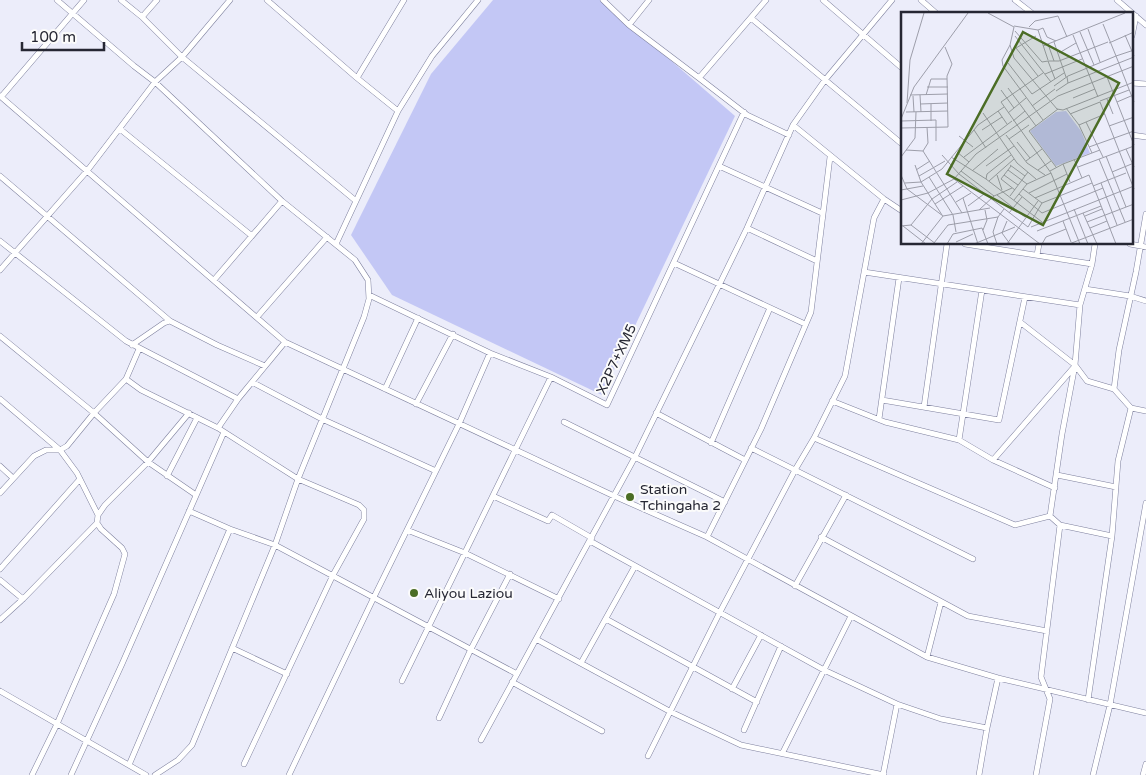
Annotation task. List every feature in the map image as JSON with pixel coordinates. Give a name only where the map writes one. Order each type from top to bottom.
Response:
[{"type":"street","points":[[56,0],[155,82],[282,201],[355,260],[368,280],[369,295],[364,317],[298,479],[275,545],[192,745],[178,760],[155,775]]},
{"type":"street","points":[[84,0],[1,96],[286,342],[614,496],[707,537],[927,657],[998,678],[1146,713]]},
{"type":"street","points":[[121,0],[142,17],[182,57],[356,201]]},
{"type":"street","points":[[142,17],[157,0]]},
{"type":"street","points":[[0,270],[87,171],[155,82],[182,57],[230,0]]},
{"type":"street","points":[[267,0],[398,111]]},
{"type":"street","points":[[357,78],[404,0]]},
{"type":"street","points":[[336,244],[398,111],[432,56],[478,0]]},
{"type":"street","points":[[602,0],[629,25],[744,112],[789,135]]},
{"type":"street","points":[[629,25],[649,0]]},
{"type":"street","points":[[699,78],[766,0]]},
{"type":"street","points":[[823,0],[901,67]]},
{"type":"street","points":[[481,740],[635,457],[747,228],[793,125],[825,80],[892,0]]},
{"type":"street","points":[[921,0],[935,12]]},
{"type":"street","points":[[1015,0],[1030,12]]},
{"type":"street","points":[[1117,0],[1131,12]]},
{"type":"street","points":[[1136,16],[1146,25]]},
{"type":"street","points":[[1134,26],[1136,16]]},
{"type":"street","points":[[751,18],[901,143]]},
{"type":"street","name":"X2P7+XM5","points":[[369,295],[490,353],[551,377],[607,405],[744,112]]},
{"type":"street","points":[[793,125],[884,199],[901,210]]},
{"type":"street","points":[[120,129],[252,236]]},
{"type":"street","points":[[707,537],[751,448],[811,312],[830,156]]},
{"type":"street","points":[[719,166],[822,213]]},
{"type":"street","points":[[0,176],[170,321],[217,345],[265,366]]},
{"type":"street","points":[[648,756],[720,612],[794,470],[814,438],[845,376],[874,218],[884,199]]},
{"type":"street","points":[[214,280],[282,201]]},
{"type":"street","points":[[1114,388],[1119,350],[1130,296],[1143,246],[1146,214]]},
{"type":"street","points":[[747,228],[817,261]]},
{"type":"street","points":[[257,317],[327,237]]},
{"type":"street","points":[[0,241],[126,342],[238,399]]},
{"type":"street","points":[[924,407],[946,245]]},
{"type":"street","points":[[1037,256],[1039,245]]},
{"type":"street","points":[[1050,516],[1062,434],[1075,365],[1080,305],[1092,264],[1095,245]]},
{"type":"street","points":[[989,246],[1037,256],[1092,264]]},
{"type":"street","points":[[674,263],[805,324]]},
{"type":"street","points":[[864,272],[1080,305]]},
{"type":"street","points":[[879,419],[899,278]]},
{"type":"street","points":[[1085,288],[1130,296],[1146,301]]},
{"type":"street","points":[[959,440],[982,290]]},
{"type":"street","points":[[882,400],[999,420],[1026,297]]},
{"type":"street","points":[[711,443],[770,308]]},
{"type":"street","points":[[385,389],[418,318]]},
{"type":"street","points":[[132,345],[164,323],[170,321]]},
{"type":"street","points":[[1020,322],[1075,365],[1087,381],[1114,388],[1131,408],[1146,411]]},
{"type":"street","points":[[416,404],[453,334]]},
{"type":"street","points":[[0,336],[94,412],[148,462],[196,495]]},
{"type":"street","points":[[218,428],[238,399],[286,342]]},
{"type":"street","points":[[0,493],[34,456],[46,450],[60,450],[67,446],[94,412],[126,379],[140,349]]},
{"type":"street","points":[[289,775],[459,424],[490,353]]},
{"type":"street","points":[[993,460],[1075,365]]},
{"type":"street","points":[[402,681],[551,377]]},
{"type":"street","points":[[126,379],[141,390],[218,428],[298,479],[359,505],[364,510],[364,519],[333,575],[244,764]]},
{"type":"street","points":[[252,382],[322,419],[436,471]]},
{"type":"street","points":[[0,399],[60,450],[72,465],[98,515]]},
{"type":"street","points":[[832,401],[879,419],[959,440],[993,460],[1055,488]]},
{"type":"street","points":[[1088,700],[1112,536],[1118,460],[1131,408]]},
{"type":"street","points":[[0,620],[23,599],[97,522],[98,515],[105,505],[148,462],[189,413]]},
{"type":"street","points":[[656,413],[745,460]]},
{"type":"street","points":[[167,476],[197,418]]},
{"type":"street","points":[[564,422],[725,502]]},
{"type":"street","points":[[71,775],[224,432]]},
{"type":"street","points":[[814,438],[1015,525],[1050,516]]},
{"type":"street","points":[[751,448],[973,559]]},
{"type":"street","points":[[0,466],[13,478]]},
{"type":"street","points":[[1057,475],[1116,487]]},
{"type":"street","points":[[0,569],[80,479]]},
{"type":"street","points":[[795,586],[846,494]]},
{"type":"street","points":[[493,496],[548,521],[552,515],[635,566],[824,670],[897,704],[942,719],[986,728]]},
{"type":"street","points":[[1093,775],[1110,705],[1146,503]]},
{"type":"street","points":[[189,511],[230,529],[275,545],[516,674]]},
{"type":"street","points":[[1050,516],[1060,525],[1112,536]]},
{"type":"street","points":[[32,775],[57,724],[114,594],[125,554],[122,548],[101,529],[97,522]]},
{"type":"street","points":[[1036,775],[1050,699],[1041,677],[1060,525]]},
{"type":"street","points":[[129,765],[230,529]]},
{"type":"street","points":[[407,530],[465,553],[559,599]]},
{"type":"street","points":[[821,537],[968,616],[1047,630]]},
{"type":"street","points":[[1139,543],[1146,544]]},
{"type":"street","points":[[581,663],[635,566]]},
{"type":"street","points":[[439,718],[510,574]]},
{"type":"street","points":[[0,580],[23,599]]},
{"type":"street","points":[[927,657],[941,602]]},
{"type":"street","points":[[783,752],[851,616]]},
{"type":"street","points":[[606,619],[757,702]]},
{"type":"street","points":[[732,689],[761,635]]},
{"type":"street","points":[[536,639],[671,712],[741,745],[783,752],[884,775],[897,704]]},
{"type":"street","points":[[744,730],[781,646]]},
{"type":"street","points":[[232,648],[287,674]]},
{"type":"street","points":[[978,775],[986,728],[998,678]]},
{"type":"street","points":[[512,682],[602,731]]},
{"type":"street","points":[[0,691],[146,775]]},
{"type":"street","points":[[1143,775],[1146,764]]},
{"type":"shaded area","points":[[493,0],[601,0],[735,116],[602,395],[392,295],[351,235],[431,74]]},
{"type":"place","name":"Station Tchingaha 2","points":[[630,497]]},
{"type":"place","name":"Aliyou Laziou","points":[[414,593]]}]
